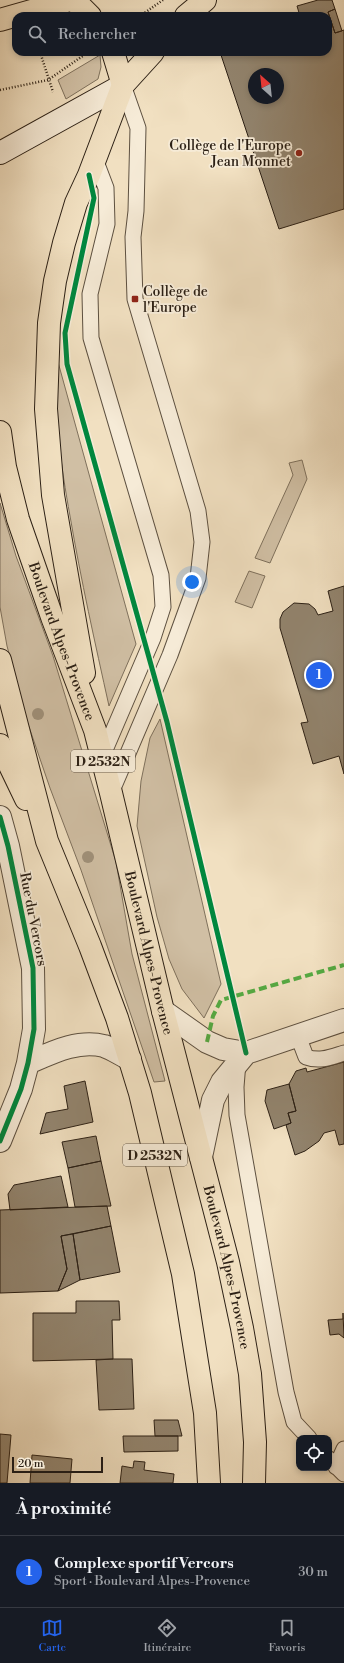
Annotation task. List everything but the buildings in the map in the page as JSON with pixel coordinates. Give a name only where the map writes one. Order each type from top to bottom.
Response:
[{"type":"main road","points":[[27,12],[70,0]]},
{"type":"main road","points":[[74,0],[86,12]]},
{"type":"main road","points":[[191,12],[205,0]]},
{"type":"main road","points":[[114,56],[123,85]]},
{"type":"main road","name":"D 2532N","points":[[95,730],[53,495],[46,409],[49,324],[55,280],[76,203],[95,159],[123,85],[149,56]]},
{"type":"main road","name":"Boulevard Alpes-Provence","points":[[0,432],[5,467],[18,520],[52,617],[95,730],[162,1011],[228,1262],[250,1374],[255,1442],[254,1483]]},
{"type":"main road","points":[[0,660],[47,841]]},
{"type":"main road","name":"D 2532N","points":[[0,745],[47,841],[90,946],[117,1018],[140,1093],[183,1274],[205,1413],[209,1483]]},
{"type":"street","points":[[4,151],[123,85]]},
{"type":"street","name":"Rue du Vercors","points":[[0,817],[8,846],[33,968],[34,1029],[28,1063],[20,1093],[0,1141]]},
{"type":"street","points":[[162,1011],[207,1042],[242,1057]]},
{"type":"street","points":[[201,1157],[213,1100],[222,1082],[242,1057],[344,1020]]},
{"type":"street","points":[[28,1063],[56,1051],[84,1044],[104,1046],[130,1059]]},
{"type":"lane","points":[[111,793],[170,655],[198,578],[202,542],[198,511],[135,299],[133,237],[136,211],[138,128],[123,85]]},
{"type":"lane","points":[[95,159],[106,188],[107,224],[90,294],[92,338],[161,574],[163,607],[153,638],[102,757]]},
{"type":"lane","points":[[298,1036],[306,1057],[314,1060],[323,1060],[344,1053]]},
{"type":"lane","points":[[242,1057],[236,1087],[237,1115],[286,1392],[294,1422],[306,1435]]},
{"type":"lane","points":[[336,1467],[344,1450]]},
{"type":"path","points":[[146,12],[163,0]]},
{"type":"path","points":[[0,90],[48,80],[83,56]]},
{"type":"shaded area","points":[[100,56],[101,67],[98,79],[66,99],[58,80]]},
{"type":"shaded area","points":[[58,362],[136,644],[109,706],[83,588],[64,478],[56,401]]},
{"type":"shaded area","points":[[302,460],[307,479],[270,563],[255,558],[293,475],[289,463]]},
{"type":"shaded area","points":[[0,503],[16,556],[53,656],[116,862],[132,954],[165,1081],[154,1082],[81,870],[50,788],[27,721],[7,646],[0,607]]},
{"type":"shaded area","points":[[249,571],[265,576],[252,608],[235,602]]},
{"type":"shaded area","points":[[160,719],[221,984],[204,1018],[182,989],[169,959],[157,917],[137,826],[141,781],[150,738]]},
{"type":"marked path","points":[[207,1042],[213,1016],[221,1000],[344,965]]},
{"type":"cycle path","points":[[89,175],[94,198],[65,333],[67,364],[167,722],[246,1053]]},
{"type":"cycle path","points":[[0,817],[8,846],[33,968],[34,1029],[28,1063],[21,1089],[0,1141]]},
{"type":"place","name":"Collège de l'Europe Jean Monnet","points":[[299,153]]},
{"type":"place","name":"Collège de l'Europe","points":[[135,299]]},
{"type":"place","name":"Complexe sportif Vercors","points":[[319,675]]}]
